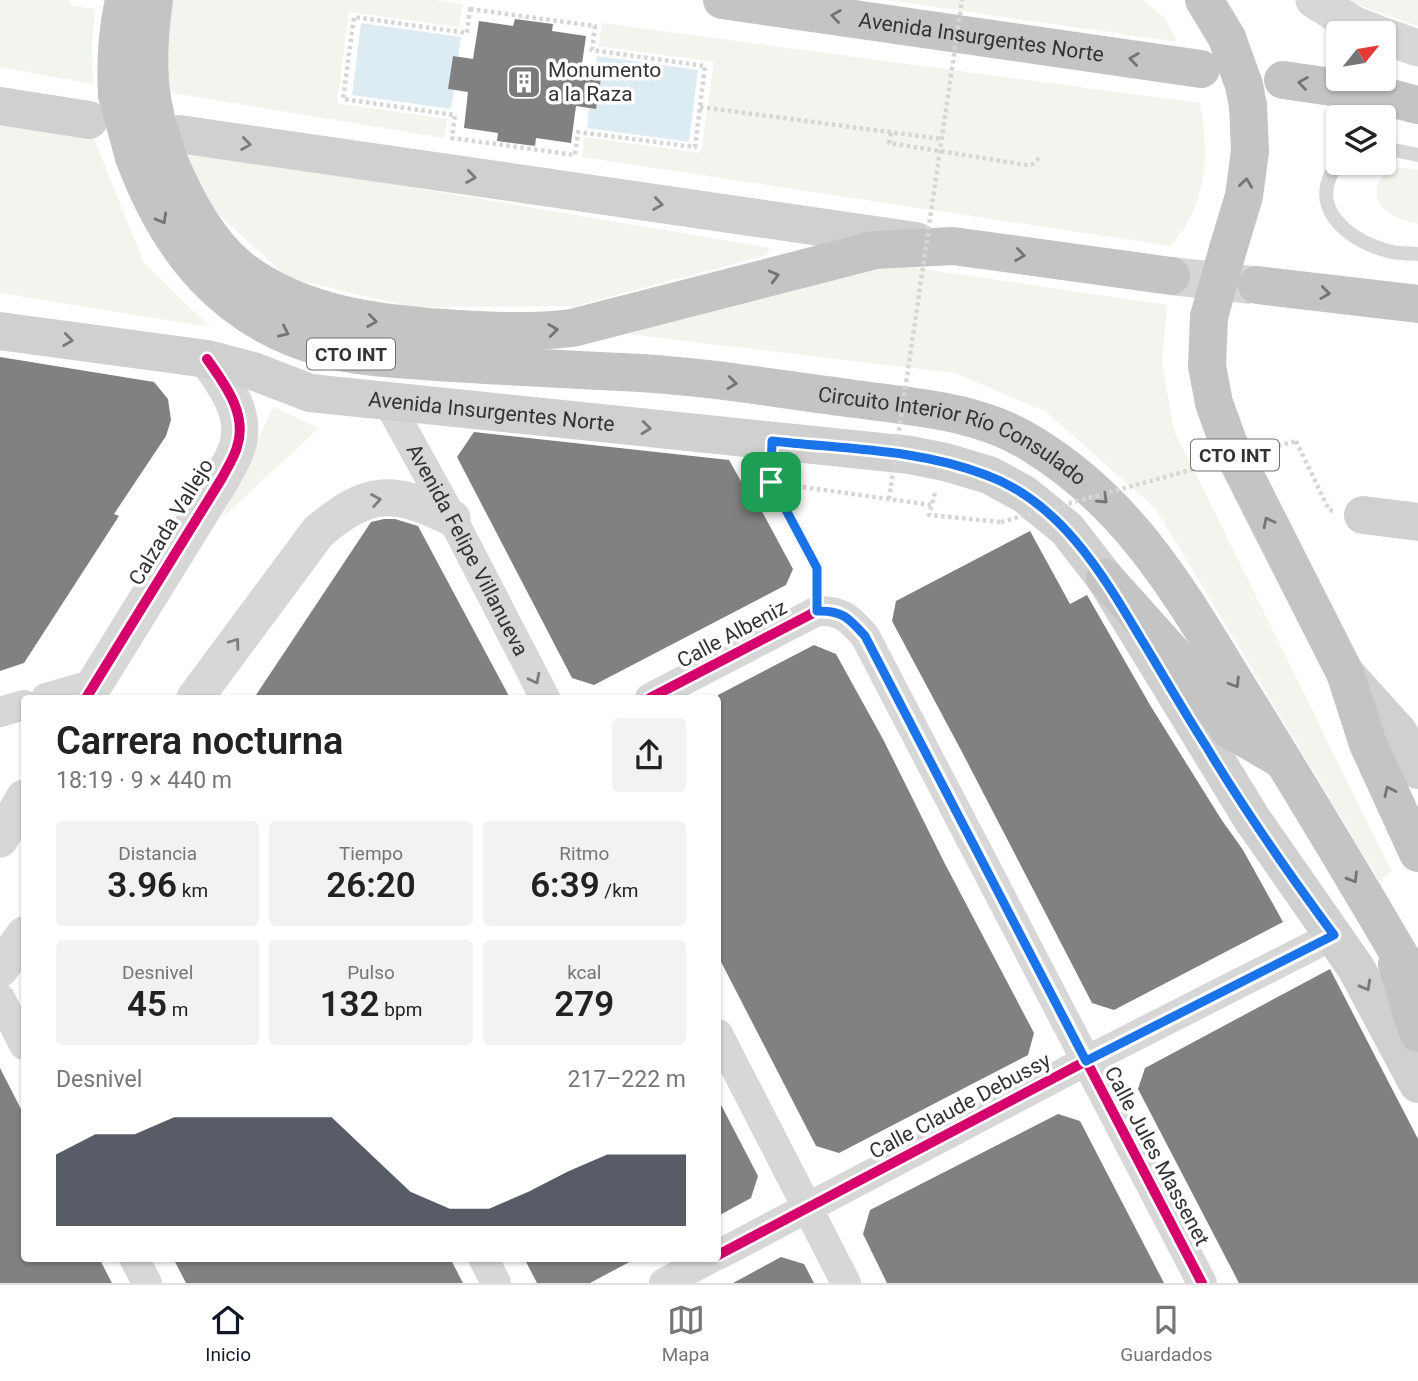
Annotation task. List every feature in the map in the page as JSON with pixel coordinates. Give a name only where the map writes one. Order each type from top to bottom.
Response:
[{"type":"highway","points":[[124,0],[118,27],[115,67],[134,97],[156,123],[161,151],[199,219],[221,249],[242,270],[270,287],[331,313],[373,321],[533,333],[614,318],[875,250],[953,246],[1171,276]]},
{"type":"highway","points":[[134,97],[148,69],[154,0]]},
{"type":"highway","name":"Avenida Insurgentes Norte","points":[[722,0],[1201,69]]},
{"type":"highway","name":"CTO INT","points":[[1204,0],[1227,38],[1244,85],[1250,151],[1246,184],[1209,317],[1208,366],[1213,402],[1228,442],[1345,673],[1367,744],[1418,853]]},
{"type":"highway","points":[[1283,80],[1367,92],[1418,105]]},
{"type":"highway","name":"Circuito Interior Río Consulado","points":[[161,151],[155,206],[173,239],[195,269],[226,298],[256,318],[288,335],[326,349],[368,357],[664,374],[924,408],[978,419],[1028,441],[1074,472],[1123,518],[1162,566],[1418,987]]},
{"type":"highway","points":[[1257,285],[1418,304]]},
{"type":"highway","points":[[1105,578],[1174,655],[1229,729],[1283,761]]},
{"type":"highway","points":[[1388,935],[1418,1033]]},
{"type":"main road","points":[[0,106],[89,120]]},
{"type":"main road","points":[[161,151],[953,246]]},
{"type":"main road","name":"Avenida Insurgentes Norte","points":[[0,331],[207,359],[253,370],[310,393],[910,455],[989,475],[1024,495],[1067,529],[1105,578],[1206,747],[1356,968],[1418,1084]]},
{"type":"main road","points":[[1346,512],[1418,522]]},
{"type":"main road","name":"CTO INT","points":[[1345,673],[1399,733],[1418,770]]},
{"type":"street","points":[[1314,0],[1348,21]]},
{"type":"street","points":[[1396,40],[1418,48]]},
{"type":"street","name":"Calzada Vallejo","points":[[90,691],[222,478],[238,445],[239,412],[226,386],[207,359]]},
{"type":"street","name":"Avenida Felipe Villanueva","points":[[388,402],[452,518],[543,695]]},
{"type":"street","points":[[197,695],[317,532],[342,512],[372,499],[397,497],[419,502],[452,518]]},
{"type":"street","name":"Calle Albeniz","points":[[656,695],[826,611]]},
{"type":"street","name":"Calle Jules Massenet","points":[[826,611],[851,620],[865,636],[1202,1283]]},
{"type":"street","points":[[65,695],[90,691]]},
{"type":"street","points":[[0,839],[21,804]]},
{"type":"street","name":"Calle Claude Debussy","points":[[721,1253],[1086,1061],[1334,935]]},
{"type":"street","points":[[0,969],[21,939]]},
{"type":"street","points":[[0,998],[16,1030]]},
{"type":"street","points":[[721,1040],[846,1283]]},
{"type":"street","points":[[136,1262],[147,1283]]},
{"type":"street","points":[[485,1262],[496,1283]]},
{"type":"street","points":[[664,1283],[703,1262]]},
{"type":"lane","points":[[1396,150],[1418,155]]},
{"type":"lane","points":[[1331,175],[1326,189],[1328,209],[1341,228],[1361,241],[1387,251],[1418,254]]},
{"type":"lane","points":[[772,441],[771,482],[817,568],[826,611]]},
{"type":"path","points":[[889,499],[962,0]]},
{"type":"path","points":[[470,9],[595,26],[592,50],[705,66],[700,106],[695,148],[579,132],[575,155],[452,138],[455,115],[343,99],[354,17],[467,33],[470,9]]},
{"type":"path","points":[[700,106],[942,139]]},
{"type":"path","points":[[891,133],[889,143],[1027,165],[1040,157]]},
{"type":"path","points":[[929,515],[1000,522],[1296,441],[1346,512]]},
{"type":"path","points":[[771,482],[932,505]]},
{"type":"shaded area","points":[[0,0],[68,0],[73,6],[95,9],[93,84],[0,67]]},
{"type":"shaded area","points":[[166,0],[436,0],[463,4],[459,27],[349,12],[337,103],[447,119],[444,138],[161,91]]},
{"type":"shaded area","points":[[887,0],[1142,0],[1165,18],[1177,42]]},
{"type":"shaded area","points":[[1345,0],[1418,0],[1418,26]]},
{"type":"shaded area","points":[[361,23],[461,37],[458,56],[453,56],[448,89],[454,90],[451,109],[352,95]]},
{"type":"shaded area","points":[[602,23],[1200,103],[1205,160],[1199,196],[1183,230],[1171,246],[582,157],[584,137],[701,153],[714,62],[599,46]]},
{"type":"shaded area","points":[[597,56],[698,70],[689,142],[587,128],[589,108],[596,108],[598,100],[593,99],[601,74],[595,73]]},
{"type":"shaded area","points":[[0,117],[79,127],[94,139],[144,263],[210,327],[0,293]]},
{"type":"shaded area","points":[[181,148],[770,248],[767,255],[575,306],[411,307],[288,278],[203,200]]},
{"type":"shaded area","points":[[1396,167],[1418,170],[1418,224],[1398,218],[1381,206],[1376,195],[1384,175],[1396,175]]},
{"type":"shaded area","points":[[875,262],[1167,305],[1162,362],[1174,430],[1392,872],[1379,881],[1156,509],[1045,411],[954,373],[628,334],[805,279]]},
{"type":"shaded area","points":[[273,407],[319,428],[221,519]]},
{"type":"building","name":"Monumento a la Raza","points":[[515,19],[553,24],[552,31],[586,36],[581,71],[601,74],[600,86],[596,109],[576,106],[571,143],[536,138],[535,146],[497,141],[498,133],[464,128],[468,92],[448,89],[453,56],[473,59],[479,21],[513,26]]},
{"type":"building","points":[[0,357],[154,382],[168,399],[171,420],[166,436],[114,514],[119,516],[24,663],[0,671]]},
{"type":"building","points":[[474,432],[729,460],[756,508],[759,506],[793,569],[786,585],[594,685],[572,678],[457,457]]},
{"type":"building","points":[[395,519],[418,526],[508,695],[256,695],[371,522]]},
{"type":"building","points":[[1030,531],[1070,604],[1087,595],[1150,705],[1243,850],[1283,922],[1114,1010],[1092,1003],[892,621],[896,601]]},
{"type":"building","points":[[814,645],[836,654],[884,741],[1034,1033],[1028,1055],[839,1153],[816,1146],[721,962],[721,695],[718,695]]},
{"type":"building","points":[[1330,969],[1418,1139],[1418,1283],[1239,1283],[1138,1089],[1145,1068]]},
{"type":"building","points":[[0,1068],[21,1109],[21,1262],[101,1262],[112,1283],[0,1283]]},
{"type":"building","points":[[721,1105],[758,1176],[751,1198],[721,1214]]},
{"type":"building","points":[[1058,1114],[1080,1121],[1164,1283],[887,1283],[863,1234],[870,1210]]},
{"type":"building","points":[[781,1257],[804,1264],[814,1283],[733,1283]]},
{"type":"building","points":[[175,1262],[452,1262],[463,1283],[186,1283]]},
{"type":"building","points":[[526,1262],[629,1262],[590,1283],[537,1283]]},
{"type":"tunnel","points":[[1171,276],[1252,285]]},
{"type":"cycle path","points":[[88,695],[236,451],[240,435],[237,412],[233,400],[207,359]]},
{"type":"cycle path","points":[[656,695],[817,611],[839,614],[865,636],[1202,1283]]},
{"type":"cycle path","points":[[721,1253],[1086,1061],[1334,935]]},
{"type":"place","name":"Monumento a la Raza","points":[[524,82]]},
{"type":"route","points":[[772,441],[910,455],[989,475],[1024,495],[1067,529],[1105,578],[1206,747],[1334,935],[1086,1061],[865,636],[851,620],[834,611],[817,611],[817,568],[771,482],[772,441]]}]
